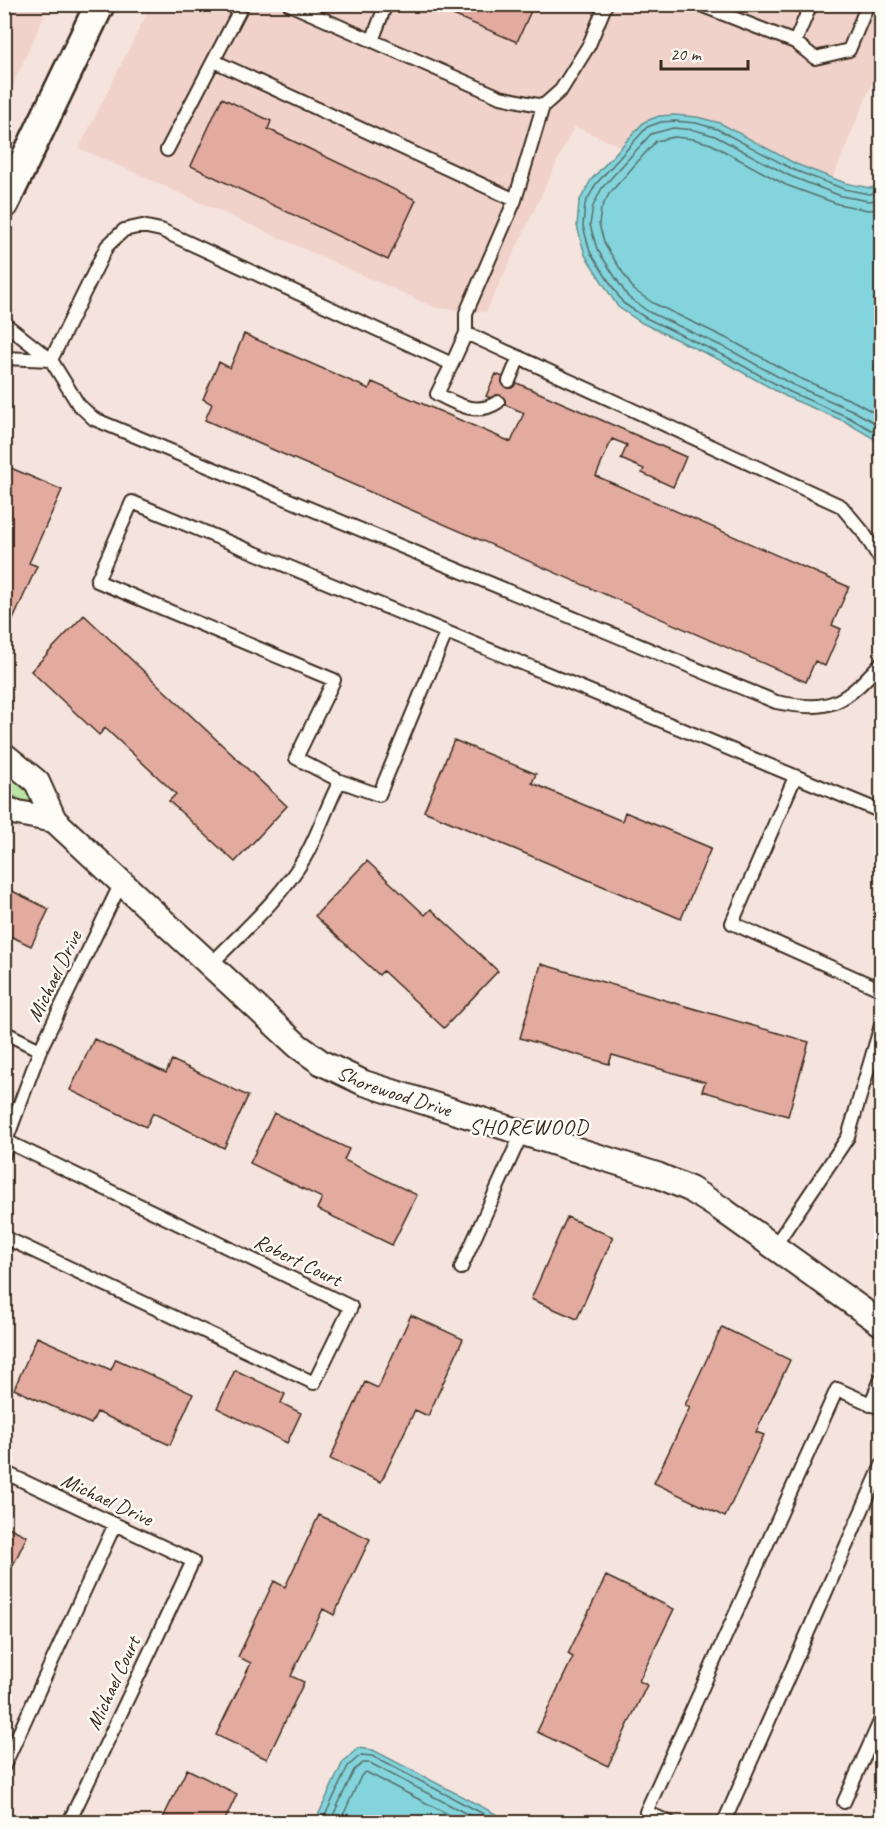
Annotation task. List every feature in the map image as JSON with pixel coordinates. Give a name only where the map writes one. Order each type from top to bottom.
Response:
[{"type":"street","points":[[4,204],[100,4]]},
{"type":"street","name":"Shorewood Drive","points":[[4,755],[37,782],[54,820],[298,1046],[330,1068],[364,1083],[657,1174],[720,1208],[882,1324]]},
{"type":"street","points":[[4,808],[54,820]]},
{"type":"lane","points":[[167,150],[243,4]]},
{"type":"lane","points":[[289,4],[500,97],[543,106]]},
{"type":"lane","points":[[372,40],[386,4]]},
{"type":"lane","points":[[498,402],[490,407],[477,410],[460,406],[437,394],[466,333],[466,313],[515,200],[543,106],[561,90],[589,45],[606,4]]},
{"type":"lane","points":[[698,4],[795,42],[815,58],[849,50],[868,4]]},
{"type":"lane","points":[[795,42],[811,4]]},
{"type":"lane","points":[[214,60],[515,200]]},
{"type":"lane","points":[[51,360],[107,246],[124,230],[142,226],[161,230],[452,364]]},
{"type":"lane","points":[[4,323],[51,360],[78,404],[94,419],[776,702],[799,706],[827,706],[855,692],[882,662]]},
{"type":"lane","points":[[466,333],[841,506],[863,532],[882,562]]},
{"type":"lane","points":[[509,381],[519,357]]},
{"type":"lane","points":[[4,358],[51,360]]},
{"type":"lane","points":[[446,633],[379,795],[340,781],[296,758],[334,680],[98,581],[132,502],[882,812]]},
{"type":"lane","points":[[795,777],[732,923],[882,990]]},
{"type":"lane","points":[[210,965],[282,890],[305,856],[328,802],[340,781]]},
{"type":"lane","name":"Michael Drive","points":[[4,1155],[9,1119],[121,883]]},
{"type":"lane","points":[[774,1246],[848,1137],[882,1022]]},
{"type":"lane","points":[[4,1032],[40,1050]]},
{"type":"lane","points":[[461,1268],[522,1132]]},
{"type":"lane","name":"Robert Court","points":[[4,1237],[314,1383],[351,1308],[6,1141]]},
{"type":"lane","points":[[669,1822],[646,1812],[837,1389],[876,1407],[882,1377]]},
{"type":"lane","points":[[724,1822],[882,1465]]},
{"type":"lane","name":"Michael Drive","points":[[4,1472],[193,1561]]},
{"type":"lane","points":[[4,1766],[115,1524]]},
{"type":"lane","name":"Michael Court","points":[[69,1822],[193,1561]]},
{"type":"lane","points":[[844,1802],[882,1717]]},
{"type":"shaded area","points":[[4,5],[49,5],[5,102]]},
{"type":"shaded area","points":[[151,5],[881,5],[881,61],[811,231],[574,126],[486,312],[436,308],[79,148]]},
{"type":"green space","points":[[4,771],[32,796],[32,800],[27,803],[5,792]]},
{"type":"water","points":[[659,116],[697,117],[720,123],[796,164],[845,183],[870,188],[881,186],[881,443],[846,422],[787,397],[724,362],[642,323],[618,307],[585,255],[577,226],[579,202],[591,180],[644,122]]},
{"type":"water","points":[[358,1748],[373,1750],[511,1822],[315,1822],[343,1762]]},
{"type":"building","points":[[441,4],[534,4],[517,42],[439,9]]},
{"type":"building","points":[[222,98],[271,121],[268,129],[416,200],[388,260],[191,166]]},
{"type":"building","points":[[244,334],[369,389],[372,382],[511,442],[524,413],[486,396],[496,374],[686,457],[673,487],[642,473],[644,469],[621,459],[627,445],[612,439],[596,476],[849,587],[832,625],[841,629],[825,666],[815,661],[806,682],[205,420],[212,404],[203,399],[219,362],[230,368]]},
{"type":"building","points":[[4,465],[62,490],[29,563],[37,566],[4,640]]},
{"type":"building","points":[[84,615],[287,806],[235,862],[169,801],[176,794],[105,728],[99,735],[31,671]]},
{"type":"building","points":[[454,740],[536,774],[532,783],[622,821],[625,812],[711,848],[681,919],[424,811]]},
{"type":"building","points":[[367,861],[425,915],[431,909],[498,971],[444,1028],[383,971],[379,975],[315,916]]},
{"type":"building","points":[[4,887],[49,909],[31,946],[4,933]]},
{"type":"building","points":[[541,964],[809,1042],[788,1116],[702,1091],[705,1082],[612,1055],[609,1064],[520,1038]]},
{"type":"building","points":[[94,1039],[166,1073],[172,1060],[248,1096],[224,1148],[153,1113],[146,1127],[70,1090]]},
{"type":"building","points":[[274,1113],[349,1149],[344,1160],[417,1195],[392,1245],[317,1209],[322,1198],[250,1163]]},
{"type":"building","points":[[567,1217],[613,1237],[577,1319],[531,1299]]},
{"type":"building","points":[[411,1315],[463,1339],[428,1416],[415,1410],[381,1482],[330,1459],[365,1382],[378,1388]]},
{"type":"building","points":[[722,1327],[790,1360],[756,1432],[764,1435],[725,1517],[654,1483],[690,1407],[685,1405]]},
{"type":"building","points":[[37,1337],[111,1370],[116,1359],[193,1394],[170,1445],[97,1412],[91,1424],[14,1389]]},
{"type":"building","points":[[235,1370],[285,1394],[281,1403],[301,1413],[287,1443],[217,1408]]},
{"type":"building","points":[[319,1515],[370,1539],[334,1615],[323,1609],[291,1676],[304,1682],[267,1759],[216,1735],[251,1663],[238,1657],[274,1581],[285,1587]]},
{"type":"building","points":[[4,1525],[27,1536],[4,1584]]},
{"type":"building","points":[[606,1576],[674,1609],[639,1681],[647,1685],[608,1766],[537,1732],[573,1657],[568,1654]]},
{"type":"building","points":[[187,1769],[237,1794],[224,1822],[161,1822]]},
{"type":"district","name":"SHOREWOOD","points":[[529,1126]]}]
